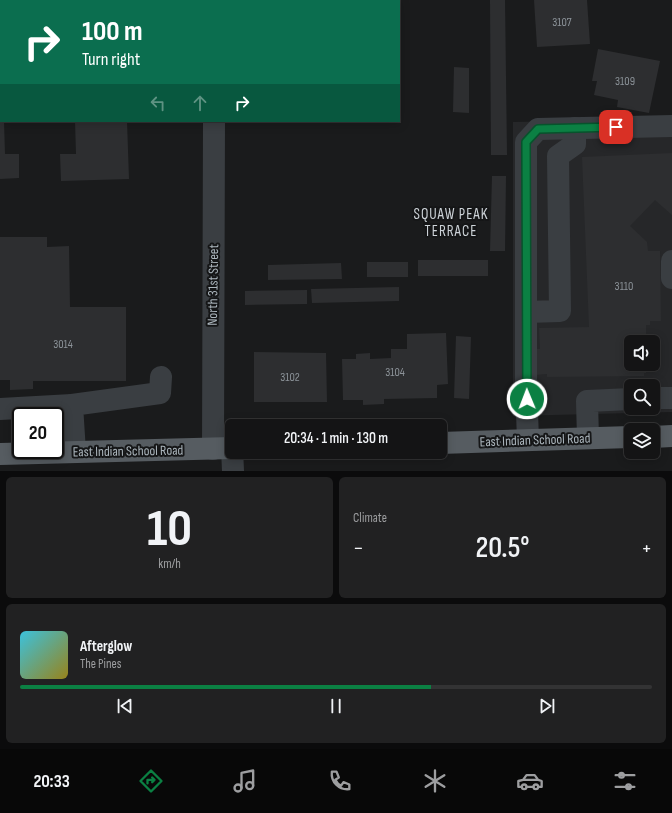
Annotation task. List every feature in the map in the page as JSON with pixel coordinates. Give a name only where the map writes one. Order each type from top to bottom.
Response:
[{"type":"main road","points":[[660,437],[672,436]]},
{"type":"main road","name":"East Indian School Road","points":[[447,443],[624,437]]},
{"type":"main road","name":"East Indian School Road","points":[[0,454],[225,448]]},
{"type":"street","name":"North 31st Street","points":[[214,122],[225,421]]},
{"type":"street","points":[[528,440],[526,142],[538,129],[672,126]]},
{"type":"street","points":[[526,312],[560,311],[558,156],[575,144],[575,128]]},
{"type":"street","points":[[672,261],[672,278]]},
{"type":"street","points":[[0,409],[72,405],[160,393],[162,377]]},
{"type":"street","points":[[660,398],[672,398]]},
{"type":"street","points":[[588,438],[587,401],[624,399]]},
{"type":"street","points":[[72,405],[75,452]]},
{"type":"street","name":"North 31st Street","points":[[229,459],[233,471]]},
{"type":"shaded area","points":[[672,119],[672,412],[660,412],[660,379],[624,379],[624,413],[513,416],[513,122]]},
{"type":"building","points":[[490,0],[505,0],[507,155],[491,155]]},
{"type":"building","points":[[534,0],[587,0],[590,44],[537,47]]},
{"type":"building","points":[[598,49],[660,61],[649,113],[617,107],[618,100],[594,95],[597,81],[592,81]]},
{"type":"building","points":[[454,67],[469,68],[469,113],[453,112]]},
{"type":"building","points":[[0,122],[4,122],[5,154],[19,154],[19,178],[0,179]]},
{"type":"building","points":[[75,122],[127,122],[129,179],[61,181],[60,154],[76,154]]},
{"type":"building","points":[[672,153],[672,215],[655,200],[630,226],[647,242],[648,251],[660,251],[661,321],[650,321],[650,325],[646,325],[646,335],[624,335],[624,371],[646,371],[644,376],[547,377],[547,374],[534,375],[533,349],[540,349],[539,328],[589,327],[582,157]]},
{"type":"building","points":[[492,176],[506,176],[505,251],[490,251]]},
{"type":"building","points":[[0,237],[47,237],[47,247],[69,246],[70,307],[126,307],[126,381],[33,381],[33,389],[10,390],[10,380],[0,380]]},
{"type":"building","points":[[418,260],[488,260],[488,276],[418,276]]},
{"type":"building","points":[[367,262],[408,262],[408,277],[367,277]]},
{"type":"building","points":[[341,263],[342,279],[268,280],[268,265]]},
{"type":"building","points":[[399,287],[399,301],[312,303],[311,289]]},
{"type":"building","points":[[307,290],[307,304],[245,305],[245,291]]},
{"type":"building","points":[[446,333],[448,384],[437,385],[437,398],[384,399],[384,404],[363,405],[363,400],[343,400],[342,359],[356,359],[356,354],[370,353],[370,359],[391,358],[391,349],[407,349],[407,334]]},
{"type":"building","points":[[456,336],[471,337],[469,399],[454,398]]},
{"type":"building","points":[[254,352],[326,353],[327,402],[254,402]]},
{"type":"district","name":"SQUAW PEAK TERRACE","points":[[451,222]]},
{"type":"route","points":[[527,399],[526,142],[538,129],[616,127]]}]
